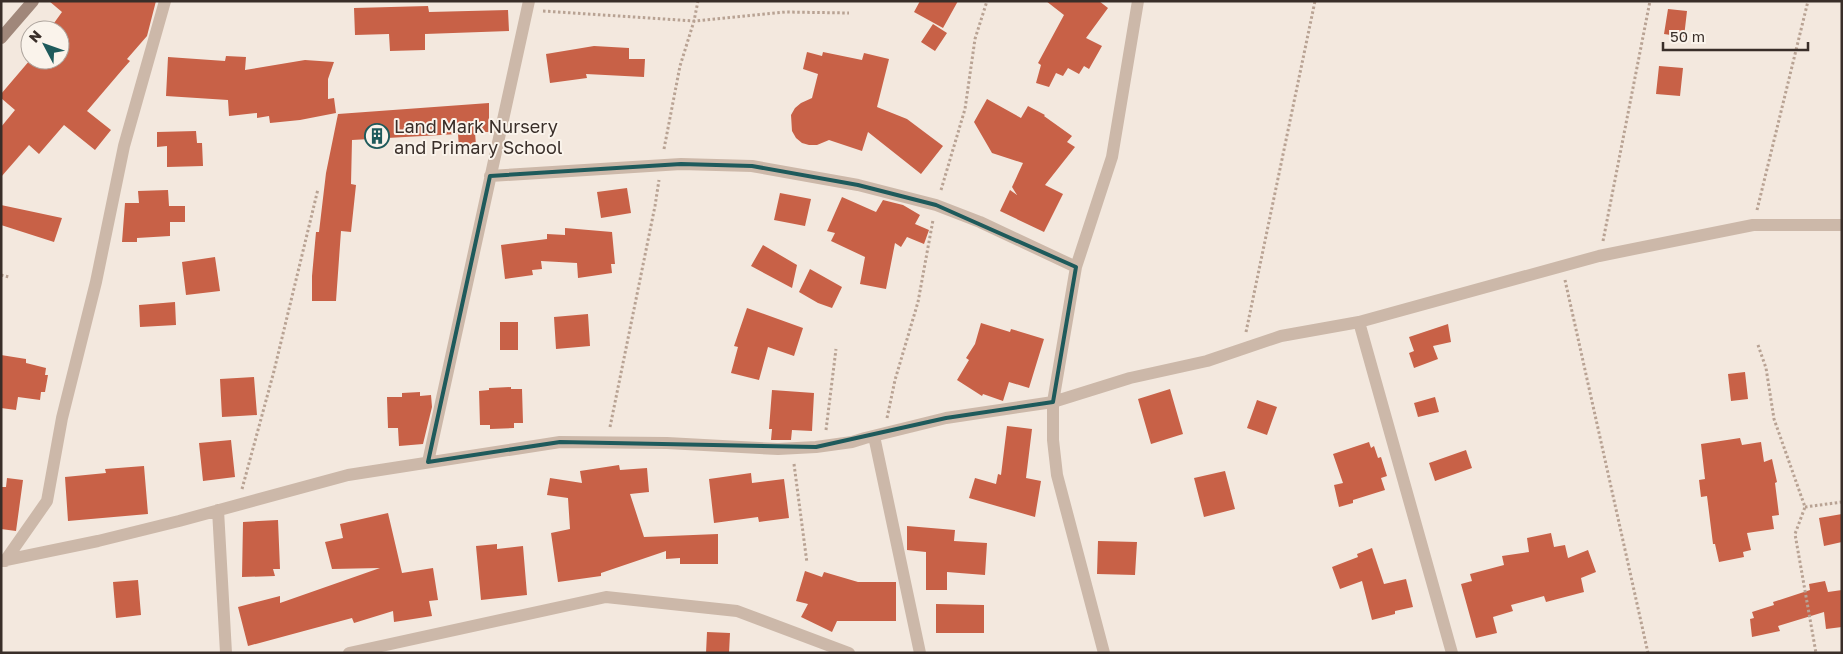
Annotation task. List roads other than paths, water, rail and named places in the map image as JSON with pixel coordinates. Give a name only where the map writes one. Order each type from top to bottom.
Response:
[{"type":"main road","points":[[1,38],[33,1]]},
{"type":"street","points":[[3,561],[47,501],[62,418],[96,282],[124,146],[165,1]]},
{"type":"street","points":[[1104,653],[1057,475],[1053,440],[1053,402],[1076,267],[1112,157],[1138,1]]},
{"type":"street","points":[[428,462],[490,176],[509,100],[528,6]]},
{"type":"street","points":[[490,176],[660,166],[752,166],[858,185],[936,205],[980,222],[1076,267]]},
{"type":"street","points":[[3,561],[107,539],[348,475],[560,442],[667,443],[778,449],[852,442],[946,418],[1053,402],[1130,378],[1207,362],[1281,336],[1360,322],[1600,256],[1753,225],[1842,225]]},
{"type":"street","points":[[1360,322],[1452,653]]},
{"type":"street","points":[[874,436],[920,653]]},
{"type":"street","points":[[218,510],[226,653]]},
{"type":"street","points":[[349,653],[606,597],[737,611],[849,653]]},
{"type":"place","name":"Land Mark Nursery and Primary School","points":[[377,136]]}]
